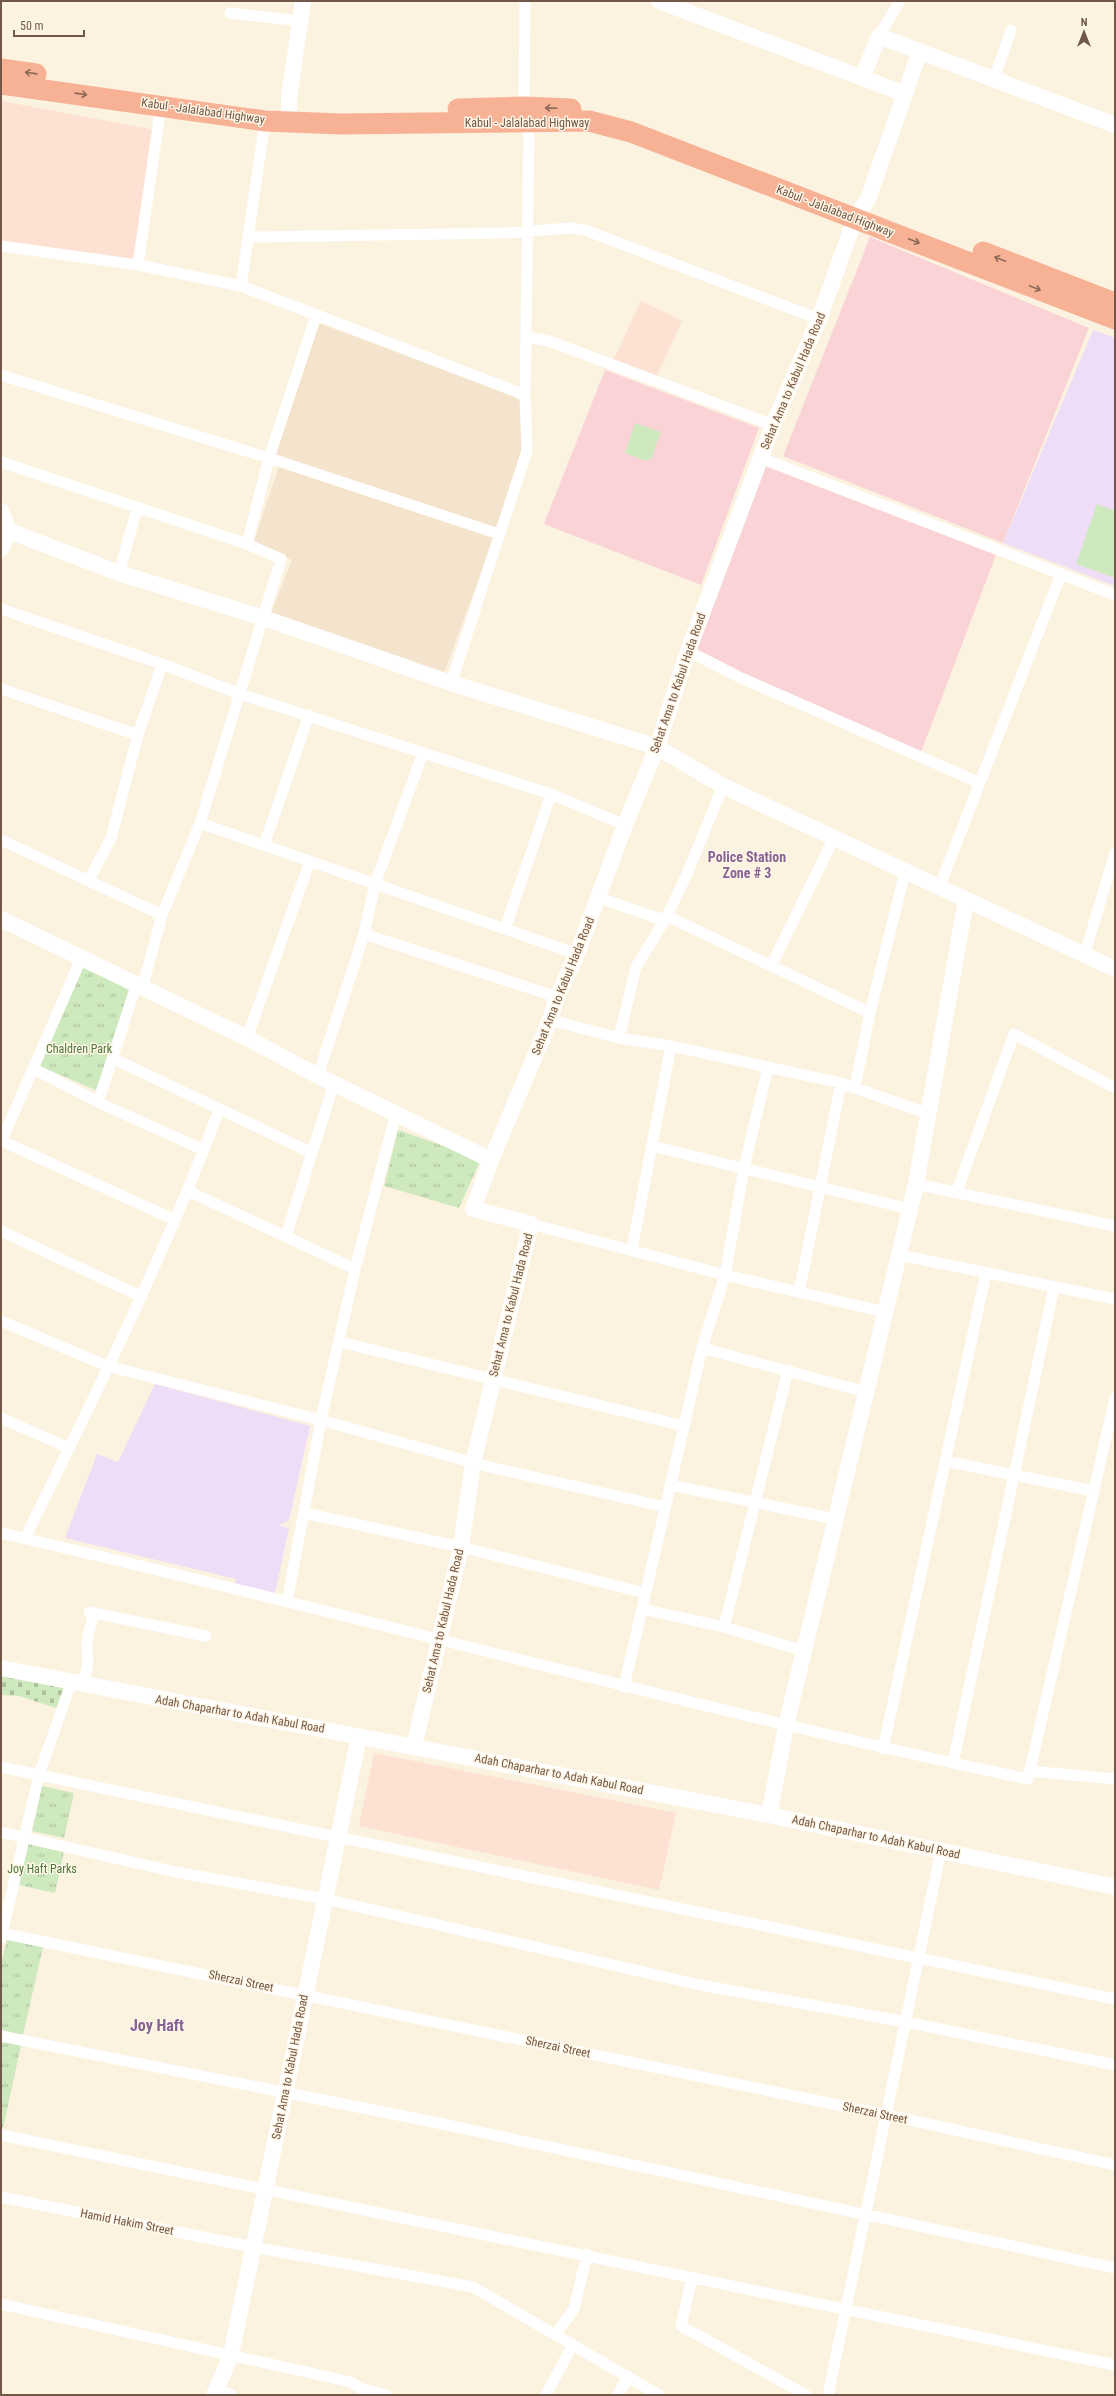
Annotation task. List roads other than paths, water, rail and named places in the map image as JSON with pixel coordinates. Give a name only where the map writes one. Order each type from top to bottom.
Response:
[{"type":"highway","name":"Kabul - Jalalabad Highway","points":[[1,69],[153,92],[289,110],[526,115],[589,121],[631,132],[1115,303]]},
{"type":"highway","name":"Kabul - Jalalabad Highway","points":[[1,84],[265,120],[334,124],[526,115]]},
{"type":"highway","name":"Kabul - Jalalabad Highway","points":[[859,212],[1115,319]]},
{"type":"main road","points":[[289,110],[289,97],[303,1]]},
{"type":"main road","points":[[659,1],[905,94]]},
{"type":"main road","points":[[862,78],[879,36],[1115,125]]},
{"type":"main road","name":"Sehat Ama to Kabul Hada Road","points":[[414,1746],[461,1547],[473,1463],[531,1224],[473,1209],[491,1160],[550,1020],[556,997],[577,954],[624,825],[657,747],[688,651],[773,425],[819,319],[859,212],[868,199],[920,51]]},
{"type":"main road","points":[[1,511],[9,531],[1,549]]},
{"type":"main road","points":[[9,531],[119,573],[264,618],[451,683],[657,747],[723,786],[939,888],[1085,953],[1115,969]]},
{"type":"main road","points":[[769,1815],[786,1726],[916,1184],[966,900]]},
{"type":"main road","points":[[2,924],[81,958],[247,1038],[318,1076],[491,1160]]},
{"type":"main road","name":"Adah Chaparhar to Adah Kabul Road","points":[[1,1668],[769,1815],[1115,1887]]},
{"type":"main road","name":"Sehat Ama to Kabul Hada Road","points":[[215,2391],[231,2355],[359,1736]]},
{"type":"street","points":[[451,683],[498,534],[527,451],[525,396],[525,1]]},
{"type":"street","points":[[879,36],[900,1]]},
{"type":"street","points":[[230,13],[300,21]]},
{"type":"street","points":[[994,79],[1011,30]]},
{"type":"street","points":[[138,265],[161,105]]},
{"type":"street","points":[[241,286],[265,120]]},
{"type":"street","points":[[248,237],[506,233],[570,228],[585,230],[819,319]]},
{"type":"street","points":[[1,246],[138,265],[241,286],[525,396]]},
{"type":"street","points":[[248,544],[269,458],[316,316]]},
{"type":"street","points":[[526,337],[549,341],[773,425]]},
{"type":"street","points":[[1,374],[269,458],[498,534]]},
{"type":"street","points":[[761,458],[1115,595]]},
{"type":"street","points":[[1,462],[137,509],[248,544],[281,559],[200,823],[162,915],[139,987],[112,1058],[98,1102]]},
{"type":"street","points":[[119,573],[137,509]]},
{"type":"street","points":[[939,888],[1060,574]]},
{"type":"street","points":[[1,609],[162,664],[240,694],[551,794],[624,825]]},
{"type":"street","points":[[688,651],[739,676],[980,783]]},
{"type":"street","points":[[89,880],[111,838],[138,735],[162,664]]},
{"type":"street","points":[[1,689],[138,735]]},
{"type":"street","points":[[264,845],[309,715]]},
{"type":"street","points":[[318,1076],[364,934],[375,884],[423,753]]},
{"type":"street","points":[[619,1038],[636,967],[667,916],[687,874],[723,786]]},
{"type":"street","points":[[505,929],[551,794]]},
{"type":"street","points":[[200,823],[577,954]]},
{"type":"street","points":[[772,966],[834,838]]},
{"type":"street","points":[[1,840],[162,915]]},
{"type":"street","points":[[1085,953],[1115,853]]},
{"type":"street","points":[[247,1038],[310,862]]},
{"type":"street","points":[[856,1087],[870,1013],[905,872]]},
{"type":"street","points":[[598,897],[660,919],[667,916],[870,1013]]},
{"type":"street","points":[[364,934],[556,997]]},
{"type":"street","points":[[81,958],[34,1069],[1,1141],[175,1220]]},
{"type":"street","points":[[550,1020],[619,1038],[671,1046],[841,1083],[856,1087],[929,1114]]},
{"type":"street","points":[[957,1191],[1014,1034],[1115,1088]]},
{"type":"street","points":[[632,1249],[671,1046]]},
{"type":"street","points":[[112,1058],[312,1153]]},
{"type":"street","points":[[624,1687],[702,1348],[725,1274],[744,1168],[768,1067]]},
{"type":"street","points":[[34,1069],[98,1102],[204,1150]]},
{"type":"street","points":[[286,1236],[334,1083]]},
{"type":"street","points":[[799,1292],[819,1186],[841,1083]]},
{"type":"street","points":[[25,1538],[69,1448],[175,1220],[188,1191],[219,1110]]},
{"type":"street","points":[[287,1602],[321,1420],[356,1269],[396,1113]]},
{"type":"street","points":[[652,1146],[910,1209]]},
{"type":"street","points":[[916,1184],[957,1191],[1115,1226]]},
{"type":"street","points":[[188,1191],[356,1269]]},
{"type":"street","points":[[531,1224],[725,1274],[885,1312]]},
{"type":"street","points":[[1,1231],[140,1296]]},
{"type":"street","points":[[899,1255],[1115,1299]]},
{"type":"street","points":[[883,1749],[986,1273]]},
{"type":"street","points":[[952,1763],[1054,1287]]},
{"type":"street","points":[[1,1321],[107,1366],[321,1420],[473,1463],[665,1507]]},
{"type":"street","points":[[340,1342],[684,1426]]},
{"type":"street","points":[[702,1348],[866,1392]]},
{"type":"street","points":[[724,1626],[788,1370]]},
{"type":"street","points":[[1,1533],[287,1602],[624,1687],[786,1726],[883,1749],[1028,1779],[1115,1398]]},
{"type":"street","points":[[1,1418],[69,1448]]},
{"type":"street","points":[[945,1461],[1093,1491]]},
{"type":"street","points":[[670,1485],[836,1519]]},
{"type":"street","points":[[304,1513],[461,1547],[645,1593]]},
{"type":"street","points":[[642,1609],[724,1626],[804,1651]]},
{"type":"street","points":[[1,1934],[39,1775],[75,1683],[85,1678],[89,1661],[87,1644],[91,1613],[206,1636]]},
{"type":"street","points":[[1,1768],[1115,1999]]},
{"type":"street","points":[[1030,1771],[1115,1779]]},
{"type":"street","points":[[1,1832],[176,1872],[325,1899],[700,1985],[909,2022],[1115,2065]]},
{"type":"street","points":[[828,2395],[849,2310],[944,1851]]},
{"type":"street","name":"Sherzai Street","points":[[1,1934],[305,1994],[889,2116],[1115,2165]]},
{"type":"street","points":[[1,2036],[286,2092],[1115,2268]]},
{"type":"street","points":[[1,2135],[265,2190],[587,2254],[1115,2365]]},
{"type":"street","name":"Hamid Hakim Street","points":[[1,2197],[253,2247],[473,2287],[572,2346],[628,2376],[659,2395]]},
{"type":"street","points":[[555,2335],[574,2309],[587,2254]]},
{"type":"street","points":[[692,2277],[681,2326],[806,2395]]},
{"type":"street","points":[[1,2304],[351,2382],[360,2388],[386,2395]]},
{"type":"street","points":[[834,2395],[849,2310]]},
{"type":"street","points":[[546,2395],[572,2346]]},
{"type":"street","points":[[618,2395],[628,2376]]},
{"type":"street","points":[[215,2391],[231,2395]]},
{"type":"district","name":"Police Station Zone # 3","points":[[747,866]]},
{"type":"district","name":"Joy Haft","points":[[157,2025]]},
{"type":"park label","name":"Chaldren Park","points":[[79,1049]]},
{"type":"park label","name":"Joy Haft Parks","points":[[42,1869]]}]
